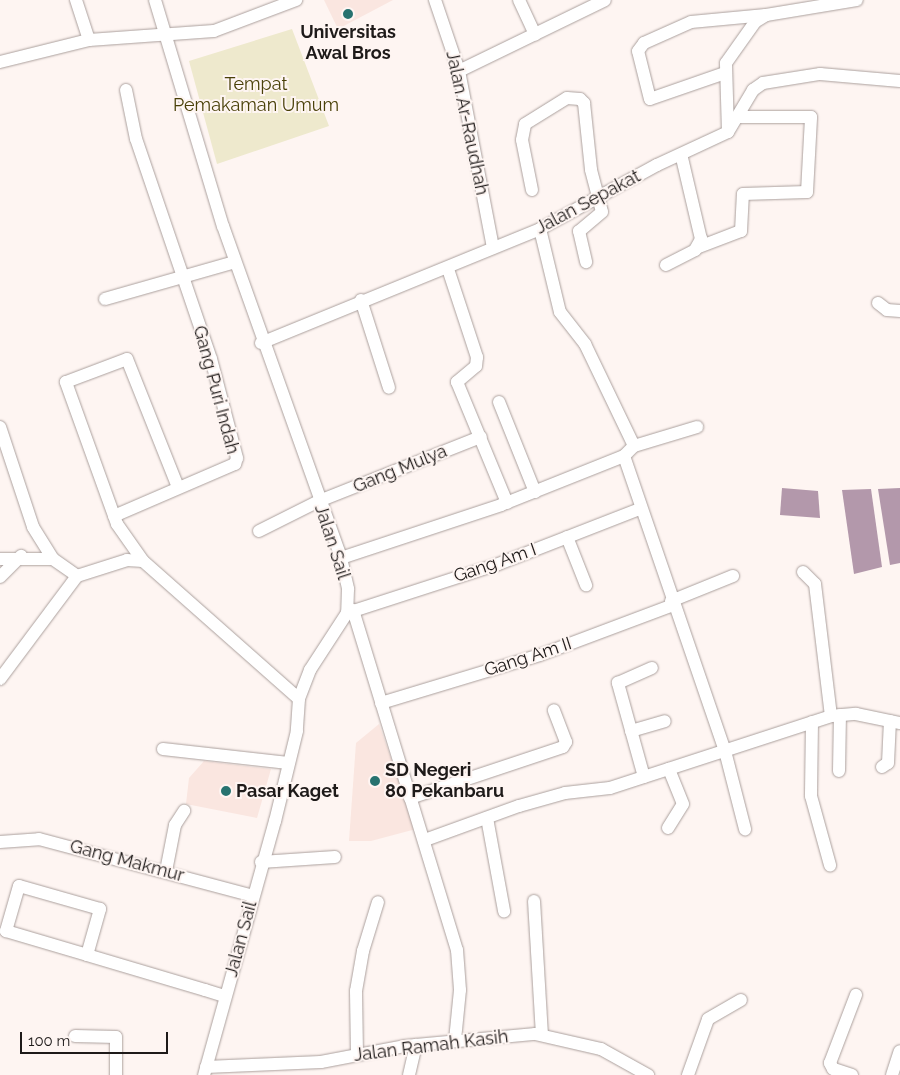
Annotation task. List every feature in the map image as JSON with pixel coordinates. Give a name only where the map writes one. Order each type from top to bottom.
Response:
[{"type":"street","points":[[76,0],[89,40]]},
{"type":"street","name":"Jalan Sail","points":[[155,0],[261,343],[318,501],[341,558],[350,611],[310,670],[299,699],[297,731],[205,1071]]},
{"type":"street","points":[[0,62],[89,40],[168,37],[214,31],[296,0]]},
{"type":"street","name":"Jalan Ar-Raudhah","points":[[435,0],[459,71],[494,248]]},
{"type":"street","points":[[519,0],[535,34]]},
{"type":"street","points":[[459,71],[605,0]]},
{"type":"street","points":[[725,73],[650,100],[638,51],[644,43],[691,22],[766,15],[830,2],[857,0]]},
{"type":"street","points":[[728,132],[725,73],[729,55],[766,15]]},
{"type":"street","name":"Jalan Sepakat","points":[[261,343],[361,300],[448,269],[540,229],[680,154],[728,132],[739,117],[753,90],[773,79],[820,74],[900,81]]},
{"type":"street","name":"Gang Puri Indah","points":[[114,516],[235,464],[237,458],[182,277],[136,139],[126,90]]},
{"type":"street","points":[[532,190],[522,140],[525,124],[574,97],[584,103],[597,197],[602,214],[579,231],[586,262]]},
{"type":"street","points":[[666,265],[699,247],[741,231],[743,194],[807,192],[811,117],[739,117]]},
{"type":"street","points":[[680,154],[699,247]]},
{"type":"street","points":[[540,229],[560,312],[584,344],[634,446]]},
{"type":"street","points":[[105,299],[235,262]]},
{"type":"street","points":[[448,269],[477,357],[476,366],[457,382],[507,503]]},
{"type":"street","points":[[361,300],[389,388]]},
{"type":"street","points":[[878,303],[887,310],[900,311]]},
{"type":"street","points":[[178,487],[126,359],[66,382],[114,516],[128,545],[143,562],[299,699]]},
{"type":"street","points":[[499,402],[535,492]]},
{"type":"street","points":[[0,427],[33,527],[53,559],[76,576]]},
{"type":"street","points":[[341,558],[507,503],[624,456],[634,446],[697,427]]},
{"type":"street","name":"Gang Mulya","points":[[259,531],[318,501],[481,437]]},
{"type":"street","points":[[624,456],[672,603],[725,751],[745,829]]},
{"type":"street","name":"Gang Am I","points":[[350,611],[496,565],[640,509]]},
{"type":"street","points":[[567,537],[586,585]]},
{"type":"street","points":[[0,559],[21,556],[53,559]]},
{"type":"street","points":[[0,577],[21,556]]},
{"type":"street","points":[[0,679],[76,576],[127,560],[143,562]]},
{"type":"street","points":[[802,572],[815,584],[835,715],[839,771]]},
{"type":"street","name":"Gang Am II","points":[[381,703],[540,655],[672,603],[733,576]]},
{"type":"street","points":[[350,611],[425,840],[457,950],[460,990],[455,1040]]},
{"type":"street","points":[[644,777],[618,683],[652,668]]},
{"type":"street","points":[[410,798],[563,747],[566,742],[554,710]]},
{"type":"street","points":[[425,840],[487,818],[565,794],[610,788],[835,715],[895,722],[888,763],[882,767]]},
{"type":"street","points":[[630,731],[665,721]]},
{"type":"street","points":[[812,722],[811,796],[830,865]]},
{"type":"street","points":[[163,748],[288,762]]},
{"type":"street","points":[[668,828],[683,804],[669,769]]},
{"type":"street","points":[[166,871],[175,826],[184,811]]},
{"type":"street","points":[[487,818],[504,911]]},
{"type":"street","name":"Gang Makmur","points":[[0,842],[39,838],[253,896]]},
{"type":"street","points":[[262,862],[335,857]]},
{"type":"street","points":[[87,955],[100,909],[19,886],[6,931],[225,996]]},
{"type":"street","points":[[534,900],[542,1035]]},
{"type":"street","points":[[357,1055],[356,991],[363,951],[378,902]]},
{"type":"street","points":[[852,1075],[830,1063],[856,995]]},
{"type":"street","points":[[688,1075],[708,1019],[741,1000]]},
{"type":"street","name":"Jalan Ramah Kasih","points":[[205,1071],[321,1062],[455,1040],[542,1035],[601,1049],[648,1075]]},
{"type":"street","points":[[75,1036],[116,1038],[116,1075]]},
{"type":"street","points":[[409,1075],[416,1045]]},
{"type":"street","points":[[892,1075],[900,1052]]},
{"type":"shaded area","name":"Universitas Awal Bros","points":[[324,0],[393,0],[338,29]]},
{"type":"shaded area","points":[[782,488],[818,491],[820,518],[780,515]]},
{"type":"shaded area","points":[[900,488],[900,563],[890,565],[878,489]]},
{"type":"shaded area","points":[[871,489],[882,567],[854,574],[842,490]]},
{"type":"shaded area","name":"SD Negeri 80 Pekanbaru","points":[[379,724],[416,829],[371,841],[349,841],[356,743]]},
{"type":"shaded area","name":"Pasar Kaget","points":[[204,761],[271,769],[257,818],[186,804],[189,778]]},
{"type":"green space","name":"Tempat Pemakaman Umum","points":[[292,29],[329,126],[217,164],[189,61]]},
{"type":"place","name":"Universitas Awal Bros","points":[[348,14]]},
{"type":"place","name":"SD Negeri 80 Pekanbaru","points":[[375,781]]},
{"type":"place","name":"Pasar Kaget","points":[[226,791]]}]
